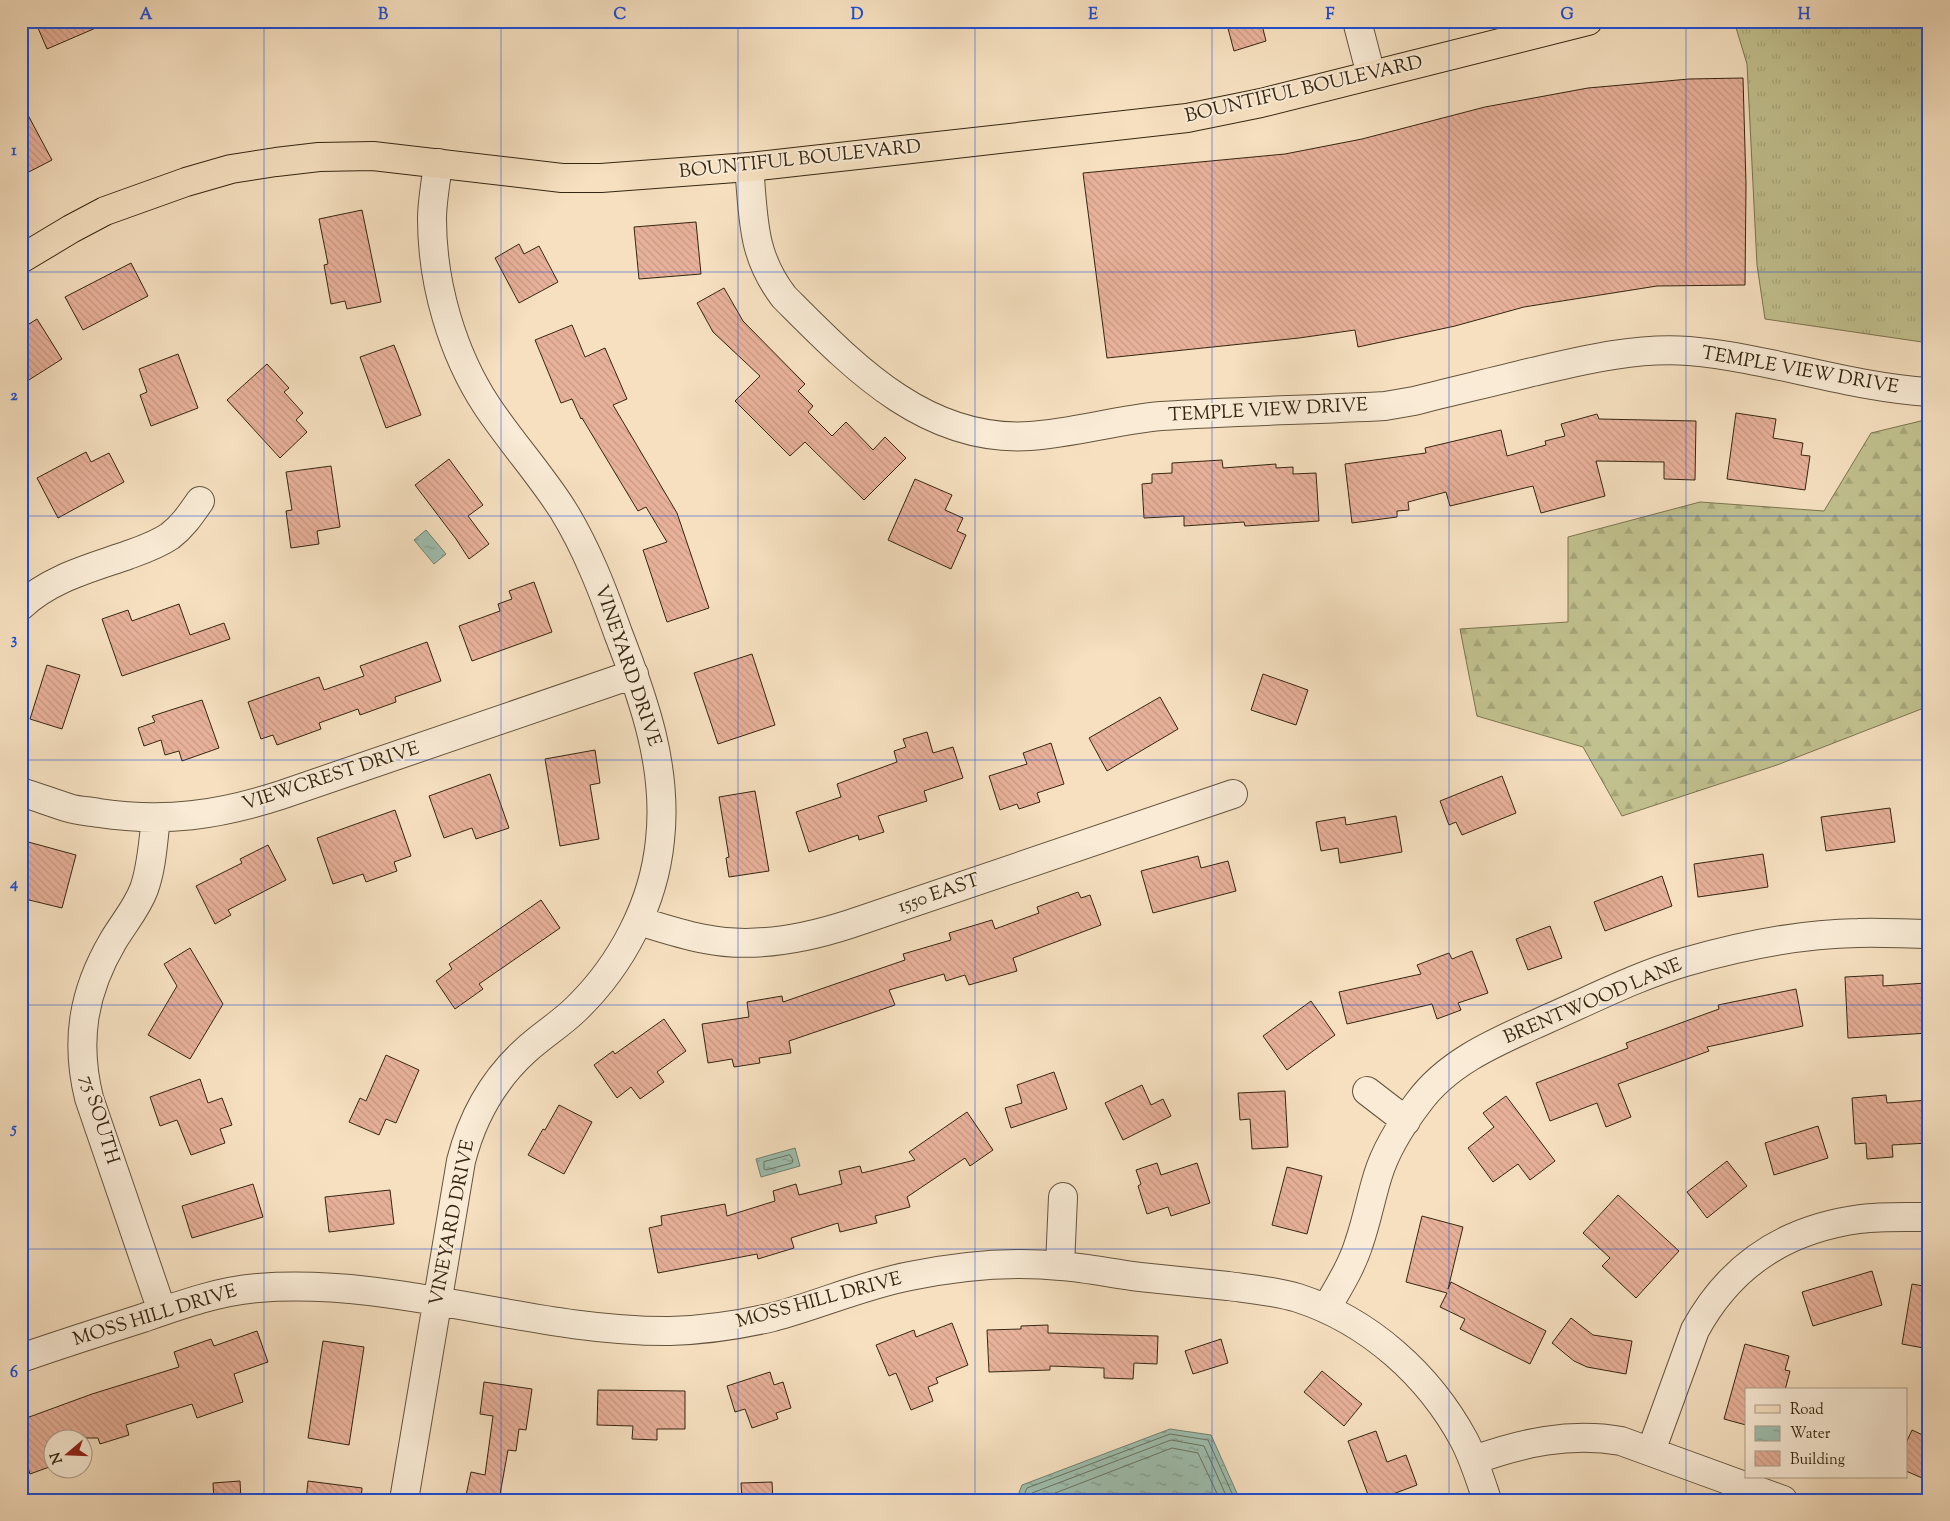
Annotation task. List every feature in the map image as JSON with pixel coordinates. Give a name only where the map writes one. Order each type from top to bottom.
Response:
[{"type":"main road","name":"BOUNTIFUL BOULEVARD","points":[[21,259],[105,211],[186,182],[231,169],[319,157],[373,156],[562,178],[601,178],[749,166],[1187,118],[1261,104],[1588,21]]},
{"type":"street","points":[[1357,21],[1371,75]]},
{"type":"street","name":"VINEYARD DRIVE","points":[[404,1500],[466,1140],[481,1106],[496,1082],[510,1065],[531,1045],[575,1010],[591,993],[623,949],[638,921],[656,868],[662,812],[657,757],[651,728],[634,674],[600,584],[577,536],[551,492],[486,403],[471,378],[459,350],[442,296],[435,260],[432,218],[438,163]]},
{"type":"street","name":"TEMPLE VIEW DRIVE","points":[[749,166],[754,232],[758,250],[773,283],[784,298],[863,373],[885,391],[906,405],[931,417],[961,428],[983,433],[1029,436],[1161,416],[1392,405],[1596,357],[1651,351],[1690,352],[1733,357],[1890,389],[1929,392]]},
{"type":"street","points":[[21,606],[32,596],[50,585],[151,546],[164,539],[187,520],[200,502]]},
{"type":"street","name":"VIEWCREST DRIVE","points":[[21,792],[70,808],[118,816],[191,817],[252,805],[634,674]]},
{"type":"street","name":"1550 EAST","points":[[638,921],[687,935],[729,942],[776,941],[802,938],[850,924],[1233,794]]},
{"type":"street","name":"75 SOUTH","points":[[156,818],[149,872],[144,890],[114,939],[97,972],[86,1006],[81,1044],[82,1063],[89,1098],[162,1311]]},
{"type":"street","name":"BRENTWOOD LANE","points":[[1326,1309],[1359,1243],[1378,1174],[1394,1140],[1430,1088],[1464,1061],[1504,1038],[1637,978],[1708,956],[1775,942],[1857,933],[1929,934]]},
{"type":"street","points":[[1367,1091],[1406,1121]]},
{"type":"street","points":[[1060,1266],[1063,1197]]},
{"type":"street","points":[[1651,1452],[1695,1330],[1705,1311],[1718,1294],[1748,1264],[1782,1242],[1812,1229],[1860,1219],[1929,1217]]},
{"type":"street","name":"MOSS HILL DRIVE","points":[[21,1358],[162,1311],[225,1293],[254,1288],[284,1286],[360,1289],[587,1327],[673,1331],[744,1324],[777,1316],[882,1282],[938,1271],[972,1267],[1060,1266],[1269,1292],[1297,1298],[1326,1309],[1370,1334],[1392,1350],[1413,1370],[1448,1414],[1474,1460],[1487,1500]]},
{"type":"street","points":[[1474,1460],[1504,1449],[1544,1441],[1574,1437],[1602,1438],[1621,1441],[1782,1500]]},
{"type":"green space","points":[[1734,21],[1929,21],[1929,343],[1765,319],[1757,265],[1747,64]]},
{"type":"green space","points":[[1929,419],[1929,706],[1777,765],[1622,816],[1583,747],[1477,716],[1460,629],[1568,622],[1568,537],[1700,502],[1824,511],[1871,433]]},
{"type":"water","points":[[426,530],[446,554],[434,564],[414,540]]},
{"type":"water","points":[[795,1148],[800,1166],[761,1177],[756,1159]]},
{"type":"water","points":[[1170,1429],[1211,1435],[1240,1500],[1016,1500],[1022,1485]]},
{"type":"building","points":[[35,21],[112,21],[47,49]]},
{"type":"building","points":[[1226,21],[1261,21],[1266,41],[1234,51]]},
{"type":"building","points":[[1743,78],[1746,185],[1745,285],[1657,286],[1524,307],[1455,326],[1358,347],[1355,330],[1299,338],[1107,358],[1083,173],[1285,154],[1362,139],[1485,107],[1588,88],[1689,79]]},
{"type":"building","points":[[21,102],[52,160],[21,176]]},
{"type":"building","points":[[362,210],[381,302],[347,309],[345,301],[331,304],[324,265],[328,264],[319,219]]},
{"type":"building","points":[[696,222],[701,274],[639,279],[634,227]]},
{"type":"building","points":[[519,244],[524,254],[539,246],[558,282],[519,303],[495,258]]},
{"type":"building","points":[[131,263],[148,296],[83,330],[65,297]]},
{"type":"building","points":[[724,288],[743,321],[805,384],[798,391],[813,406],[808,412],[832,436],[846,422],[873,450],[885,437],[906,458],[864,500],[805,442],[790,456],[735,401],[760,376],[713,332],[697,303]]},
{"type":"building","points":[[37,319],[62,359],[21,385],[21,329]]},
{"type":"building","points":[[572,325],[585,357],[605,348],[627,399],[613,405],[677,513],[709,608],[667,622],[643,550],[667,542],[646,507],[638,511],[581,419],[572,399],[561,403],[535,340]]},
{"type":"building","points":[[394,345],[421,415],[386,428],[360,357]]},
{"type":"building","points":[[178,354],[198,408],[151,426],[140,395],[147,392],[139,369]]},
{"type":"building","points":[[267,364],[289,388],[284,392],[303,413],[296,420],[307,432],[280,458],[227,400]]},
{"type":"building","points":[[1736,413],[1776,419],[1773,438],[1803,443],[1801,455],[1810,456],[1805,490],[1727,479]]},
{"type":"building","points":[[1597,414],[1599,419],[1696,421],[1695,480],[1664,479],[1664,462],[1596,461],[1605,496],[1541,513],[1533,486],[1450,506],[1446,492],[1408,502],[1409,510],[1397,511],[1397,517],[1352,523],[1345,464],[1426,453],[1425,448],[1501,430],[1507,456],[1546,445],[1545,441],[1565,436],[1561,424]]},
{"type":"building","points":[[86,452],[91,462],[109,453],[124,482],[58,518],[37,478]]},
{"type":"building","points":[[449,459],[483,505],[468,516],[489,544],[469,559],[415,485]]},
{"type":"building","points":[[1222,460],[1223,468],[1276,464],[1276,468],[1293,467],[1293,474],[1316,473],[1319,521],[1245,526],[1244,522],[1184,526],[1184,516],[1144,518],[1142,484],[1152,483],[1152,474],[1172,473],[1172,463]]},
{"type":"building","points":[[331,466],[340,527],[317,531],[319,544],[291,548],[286,511],[292,510],[286,472]]},
{"type":"building","points":[[915,479],[952,495],[945,510],[963,518],[957,531],[966,535],[951,569],[888,540]]},
{"type":"building","points":[[534,582],[552,632],[472,661],[459,626],[500,611],[498,604],[512,599],[509,591]]},
{"type":"building","points":[[179,604],[190,635],[224,623],[230,639],[122,676],[102,619],[128,610],[132,621]]},
{"type":"building","points":[[427,642],[441,681],[395,697],[396,702],[360,715],[358,709],[319,723],[321,729],[277,745],[273,735],[261,739],[248,702],[319,677],[324,690],[364,676],[360,666]]},
{"type":"building","points":[[752,654],[775,725],[718,744],[694,673]]},
{"type":"building","points":[[47,665],[80,675],[62,729],[30,719]]},
{"type":"building","points":[[1263,674],[1308,690],[1296,725],[1251,710]]},
{"type":"building","points":[[1160,697],[1178,729],[1107,771],[1089,738]]},
{"type":"building","points":[[202,700],[219,748],[182,761],[179,751],[165,755],[161,740],[144,746],[138,728],[155,722],[152,716]]},
{"type":"building","points":[[927,732],[933,753],[953,747],[963,778],[924,791],[927,801],[878,816],[884,832],[859,840],[858,835],[809,852],[796,812],[841,797],[837,784],[897,762],[894,751],[906,747],[903,739]]},
{"type":"building","points":[[1051,743],[1064,784],[1037,793],[1040,802],[1019,809],[1017,804],[1000,810],[989,776],[1027,764],[1023,753]]},
{"type":"building","points":[[595,750],[600,783],[590,785],[599,839],[560,846],[545,759]]},
{"type":"building","points":[[490,774],[509,828],[476,839],[472,828],[444,838],[429,796]]},
{"type":"building","points":[[1502,776],[1516,813],[1462,835],[1456,822],[1449,825],[1440,801]]},
{"type":"building","points":[[755,791],[769,871],[729,877],[726,858],[729,857],[719,797]]},
{"type":"building","points":[[1890,808],[1895,842],[1826,851],[1821,817]]},
{"type":"building","points":[[395,810],[411,856],[394,862],[397,871],[366,882],[363,874],[333,884],[317,838]]},
{"type":"building","points":[[1396,816],[1402,852],[1340,863],[1338,848],[1321,851],[1316,822],[1345,817],[1346,825]]},
{"type":"building","points":[[21,840],[76,855],[62,908],[21,898]]},
{"type":"building","points":[[268,845],[286,880],[228,910],[231,915],[215,924],[196,886],[242,863],[240,859]]},
{"type":"building","points":[[1763,854],[1768,887],[1698,897],[1694,864]]},
{"type":"building","points":[[1198,856],[1201,868],[1228,861],[1236,891],[1153,913],[1141,871]]},
{"type":"building","points":[[1662,876],[1672,906],[1605,931],[1594,902]]},
{"type":"building","points":[[1078,892],[1081,898],[1090,895],[1101,925],[1013,958],[1017,971],[969,985],[965,975],[946,981],[944,974],[889,990],[895,1005],[789,1041],[791,1053],[759,1058],[760,1063],[734,1067],[732,1059],[708,1063],[702,1024],[749,1017],[747,1002],[782,996],[783,1002],[905,960],[903,954],[951,940],[949,933],[992,920],[995,929],[1039,913],[1037,907]]},
{"type":"building","points":[[541,900],[560,928],[479,984],[483,989],[455,1009],[436,981],[452,969],[449,964]]},
{"type":"building","points":[[1550,926],[1562,958],[1528,970],[1516,939]]},
{"type":"building","points":[[190,948],[223,1004],[190,1059],[148,1035],[177,986],[164,964]]},
{"type":"building","points":[[1472,951],[1488,993],[1458,1003],[1461,1010],[1437,1019],[1432,1004],[1347,1024],[1339,992],[1421,974],[1417,965],[1449,953],[1452,959]]},
{"type":"building","points":[[1883,975],[1883,986],[1926,983],[1929,1002],[1929,1033],[1848,1038],[1845,977]]},
{"type":"building","points":[[1796,989],[1803,1026],[1707,1047],[1709,1051],[1618,1084],[1631,1117],[1606,1127],[1597,1103],[1550,1121],[1536,1083],[1628,1048],[1626,1043],[1719,1009],[1718,1005]]},
{"type":"building","points":[[1311,1001],[1335,1035],[1287,1070],[1263,1036]]},
{"type":"building","points":[[664,1019],[686,1051],[657,1072],[664,1082],[640,1099],[631,1087],[617,1098],[594,1065],[613,1051],[615,1054]]},
{"type":"building","points":[[386,1055],[419,1070],[396,1123],[386,1119],[379,1135],[349,1122],[360,1098],[366,1101]]},
{"type":"building","points":[[1054,1072],[1067,1109],[1011,1128],[1005,1108],[1022,1103],[1017,1085]]},
{"type":"building","points":[[200,1079],[208,1103],[222,1098],[232,1125],[220,1129],[225,1143],[191,1155],[177,1120],[160,1126],[150,1097]]},
{"type":"building","points":[[1142,1085],[1151,1105],[1163,1099],[1171,1116],[1123,1140],[1105,1103]]},
{"type":"building","points":[[1285,1091],[1288,1147],[1252,1149],[1250,1119],[1240,1120],[1238,1093]]},
{"type":"building","points":[[1886,1095],[1887,1103],[1929,1100],[1929,1143],[1892,1145],[1893,1157],[1867,1159],[1866,1143],[1855,1144],[1852,1098]]},
{"type":"building","points":[[1506,1096],[1555,1161],[1530,1180],[1518,1164],[1493,1182],[1468,1148],[1494,1127],[1483,1113]]},
{"type":"building","points":[[559,1105],[592,1122],[564,1174],[528,1155]]},
{"type":"building","points":[[967,1112],[993,1150],[970,1166],[965,1158],[907,1197],[910,1207],[875,1216],[877,1223],[840,1232],[838,1223],[791,1238],[794,1248],[758,1259],[757,1254],[658,1273],[649,1228],[662,1225],[661,1216],[725,1204],[727,1216],[775,1201],[773,1191],[796,1184],[799,1195],[842,1184],[839,1171],[860,1166],[862,1173],[915,1160],[909,1152]]},
{"type":"building","points":[[1818,1126],[1828,1158],[1774,1175],[1765,1143]]},
{"type":"building","points":[[1727,1161],[1747,1186],[1707,1218],[1687,1192]]},
{"type":"building","points":[[1157,1163],[1161,1175],[1197,1163],[1210,1203],[1171,1216],[1168,1207],[1147,1214],[1138,1186],[1141,1184],[1136,1170]]},
{"type":"building","points":[[1287,1167],[1322,1176],[1307,1234],[1272,1225]]},
{"type":"building","points":[[253,1184],[263,1217],[192,1238],[182,1206]]},
{"type":"building","points":[[390,1190],[394,1224],[329,1232],[325,1197]]},
{"type":"building","points":[[1618,1195],[1679,1251],[1636,1298],[1602,1266],[1610,1258],[1583,1233]]},
{"type":"building","points":[[1422,1216],[1463,1227],[1448,1289],[1451,1282],[1546,1331],[1530,1364],[1460,1329],[1465,1319],[1440,1307],[1447,1293],[1406,1282]]},
{"type":"building","points":[[1872,1271],[1882,1305],[1813,1326],[1802,1292]]},
{"type":"building","points":[[1912,1284],[1929,1287],[1929,1349],[1902,1344]]},
{"type":"building","points":[[1571,1318],[1593,1335],[1632,1341],[1626,1374],[1587,1367],[1574,1361],[1552,1343]]},
{"type":"building","points":[[952,1323],[968,1365],[936,1378],[938,1383],[928,1387],[933,1401],[911,1410],[896,1373],[889,1376],[876,1345],[914,1330],[916,1337]]},
{"type":"building","points":[[1048,1325],[1048,1333],[1158,1336],[1157,1364],[1134,1363],[1133,1379],[1104,1378],[1104,1368],[1050,1366],[1050,1370],[989,1372],[987,1330],[1021,1329],[1021,1326]]},
{"type":"building","points":[[257,1331],[268,1362],[234,1374],[243,1402],[197,1418],[192,1404],[126,1425],[129,1435],[100,1444],[98,1438],[92,1438],[92,1428],[42,1428],[42,1470],[30,1474],[26,1462],[21,1463],[21,1420],[92,1394],[179,1367],[174,1352],[211,1339],[214,1346]]},
{"type":"building","points":[[1221,1339],[1228,1363],[1193,1374],[1185,1351]]},
{"type":"building","points":[[323,1341],[364,1347],[349,1445],[308,1438]]},
{"type":"building","points":[[1745,1344],[1789,1356],[1785,1370],[1790,1371],[1786,1388],[1745,1388],[1745,1425],[1724,1419]]},
{"type":"building","points":[[1322,1371],[1362,1404],[1344,1426],[1304,1392]]},
{"type":"building","points":[[770,1372],[774,1385],[783,1382],[791,1408],[776,1413],[778,1419],[752,1428],[745,1409],[735,1412],[727,1386]]},
{"type":"building","points":[[484,1382],[532,1389],[526,1430],[519,1429],[516,1451],[508,1450],[499,1500],[465,1500],[471,1472],[485,1475],[493,1416],[480,1414]]},
{"type":"building","points":[[598,1390],[685,1391],[685,1429],[657,1429],[657,1440],[632,1439],[633,1426],[597,1425]]},
{"type":"building","points":[[1912,1430],[1929,1438],[1929,1481],[1908,1472],[1908,1439]]},
{"type":"building","points":[[1376,1431],[1387,1462],[1406,1455],[1417,1485],[1377,1500],[1370,1500],[1348,1441]]},
{"type":"building","points":[[240,1481],[241,1500],[214,1500],[213,1483]]},
{"type":"building","points":[[308,1481],[362,1488],[361,1500],[306,1500]]},
{"type":"building","points":[[772,1482],[773,1500],[742,1500],[741,1483]]}]
